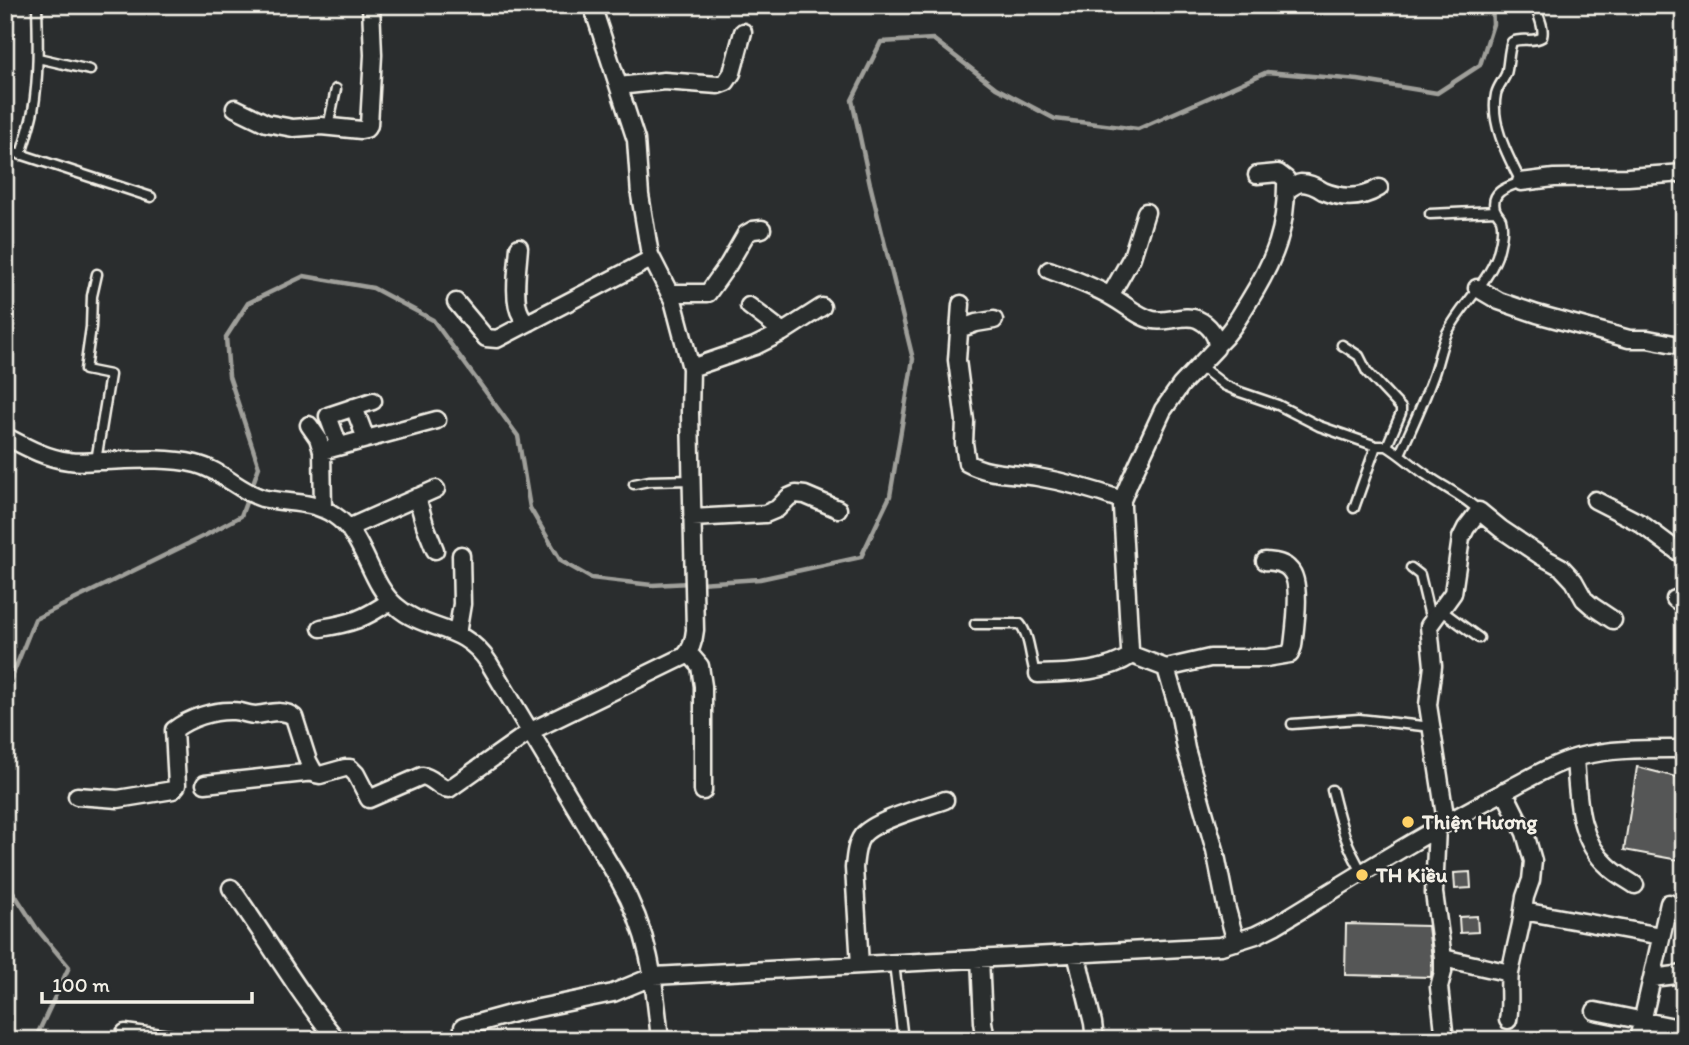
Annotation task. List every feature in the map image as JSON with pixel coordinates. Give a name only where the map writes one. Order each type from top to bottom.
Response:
[{"type":"street","points":[[235,108],[266,124],[293,128],[366,129],[369,125],[373,55],[371,5]]},
{"type":"street","points":[[205,784],[314,772],[320,775],[350,768],[369,799],[422,776],[429,777],[442,788],[449,789],[531,731],[685,656],[688,652],[694,639],[695,613],[691,368],[673,300],[651,259],[640,195],[636,140],[592,5]]},
{"type":"street","points":[[619,86],[664,81],[718,85],[726,82],[732,73],[743,32]]},
{"type":"street","points":[[1257,175],[1278,173],[1286,179],[1285,209],[1278,246],[1265,275],[1229,334],[1181,385],[1163,410],[1122,500],[1128,645],[1132,655],[1166,668],[1210,658],[1266,658],[1290,654],[1293,646],[1297,580],[1290,569],[1280,563],[1265,561]]},
{"type":"street","points":[[1521,182],[1554,178],[1684,173]]},
{"type":"street","points":[[1286,191],[1304,183],[1333,195],[1347,197],[1360,196],[1379,188]]},
{"type":"street","points":[[1110,296],[1132,257],[1146,212]]},
{"type":"street","points":[[669,293],[708,293],[746,234],[762,229]]},
{"type":"street","points":[[519,247],[517,305],[520,314],[530,322]]},
{"type":"street","points":[[456,302],[486,338],[498,339],[651,259]]},
{"type":"street","points":[[1049,270],[1110,296],[1152,320],[1198,320],[1216,337],[1217,345]]},
{"type":"street","points":[[1477,288],[1499,301],[1537,314],[1629,339],[1648,339],[1684,346]]},
{"type":"street","points":[[961,304],[957,360],[967,463],[980,470],[1037,477],[1085,487],[1122,500]]},
{"type":"street","points":[[749,306],[783,332]]},
{"type":"street","points":[[691,368],[755,346],[822,307]]},
{"type":"street","points":[[959,329],[994,320]]},
{"type":"street","points":[[339,446],[328,416],[373,401]]},
{"type":"street","points":[[354,407],[366,439]]},
{"type":"street","points":[[322,451],[437,420]]},
{"type":"street","points":[[309,425],[318,438],[322,451],[323,509]]},
{"type":"street","points":[[5,436],[36,453],[72,462],[152,460],[194,464],[206,467],[258,496],[303,503],[323,509],[342,520],[355,537],[390,601],[404,613],[457,634],[474,644],[482,652],[531,731],[628,895],[639,921],[654,976],[660,1040]]},
{"type":"street","points":[[348,528],[436,489]]},
{"type":"street","points":[[692,518],[765,514],[777,509],[796,494],[838,509]]},
{"type":"street","points":[[417,497],[435,550]]},
{"type":"street","points":[[1595,500],[1640,523],[1684,556]]},
{"type":"street","points":[[1446,1040],[1439,987],[1443,958],[1434,893],[1442,825],[1428,705],[1433,666],[1429,631],[1453,593],[1461,537],[1479,511],[1501,529],[1561,567],[1574,580],[1584,599],[1614,620]]},
{"type":"street","points":[[457,634],[462,604],[461,555]]},
{"type":"street","points":[[321,628],[348,624],[371,614],[390,601]]},
{"type":"street","points":[[688,652],[699,666],[703,686],[703,791]]},
{"type":"street","points":[[1038,674],[1095,670],[1121,662],[1132,655]]},
{"type":"street","points":[[1166,668],[1215,850],[1236,942]]},
{"type":"street","points":[[77,796],[118,799],[173,790],[177,785],[174,730],[181,724],[218,712],[292,714],[314,772]]},
{"type":"street","points":[[463,1027],[514,1013],[613,993],[654,976],[1221,946],[1276,925],[1442,825],[1542,771],[1575,758],[1623,750],[1684,749]]},
{"type":"street","points":[[1575,758],[1581,818],[1589,842],[1607,866],[1635,886]]},
{"type":"street","points":[[1504,791],[1525,833],[1533,861],[1510,973],[1508,1020]]},
{"type":"street","points":[[860,965],[853,868],[861,837],[890,818],[946,800]]},
{"type":"street","points":[[231,888],[264,934],[284,968],[337,1040]]},
{"type":"street","points":[[1638,1040],[1669,903]]},
{"type":"street","points":[[1523,912],[1661,936]]},
{"type":"street","points":[[1076,953],[1095,1040]]},
{"type":"street","points":[[980,958],[986,1040]]},
{"type":"street","points":[[1443,958],[1510,973]]},
{"type":"street","points":[[1652,978],[1684,974]]},
{"type":"street","points":[[1595,1011],[1684,1029]]},
{"type":"street","points":[[125,1033],[176,1040]]},
{"type":"lane","points":[[21,155],[33,112],[38,58],[37,5]]},
{"type":"lane","points":[[1400,454],[1433,377],[1448,331],[1496,258],[1501,218],[1496,211],[1495,196],[1499,191],[1521,182],[1502,140],[1495,104],[1497,91],[1506,74],[1512,42],[1538,40],[1542,37],[1544,32],[1536,5]]},
{"type":"lane","points":[[38,58],[90,70]]},
{"type":"lane","points":[[328,127],[336,89]]},
{"type":"lane","points":[[5,149],[151,197]]},
{"type":"lane","points":[[1430,214],[1496,211]]},
{"type":"lane","points":[[96,461],[110,375],[85,370],[92,296],[97,274]]},
{"type":"lane","points":[[1342,345],[1359,356],[1367,372],[1401,408],[1387,446]]},
{"type":"lane","points":[[1200,366],[1224,385],[1278,405],[1319,426],[1376,446],[1387,446],[1479,511]]},
{"type":"lane","points":[[1354,508],[1376,446]]},
{"type":"lane","points":[[634,484],[692,480]]},
{"type":"lane","points":[[1411,568],[1420,575],[1436,616],[1479,638]]},
{"type":"lane","points":[[975,624],[1020,624],[1026,635],[1035,673],[1038,674]]},
{"type":"lane","points":[[1292,723],[1359,719],[1432,727]]},
{"type":"lane","points":[[1332,790],[1347,845],[1363,873]]},
{"type":"lane","points":[[894,963],[903,1040]]},
{"type":"building","points":[[1637,767],[1684,779],[1684,861],[1624,850]]},
{"type":"building","points":[[1470,872],[1471,888],[1455,889],[1454,873]]},
{"type":"building","points":[[1477,916],[1478,932],[1460,933],[1459,917]]},
{"type":"building","points":[[1346,924],[1428,926],[1431,977],[1345,975]]},
{"type":"waterway","points":[[699,583],[760,579],[861,557],[890,496],[913,359],[852,100],[881,42],[933,39],[996,88],[1055,119],[1138,129],[1267,72],[1358,80],[1437,93],[1480,65],[1493,24],[1492,5]]},
{"type":"waterway","points":[[5,798],[9,684],[35,619],[241,516],[259,467],[229,376],[226,337],[248,303],[304,276],[373,288],[433,320],[518,436],[530,508],[561,561],[591,578],[652,585],[690,583]]},
{"type":"waterway","points":[[5,866],[6,881],[37,929],[69,967],[38,1033],[31,1040]]},
{"type":"place","name":"Thiện Hương","points":[[1408,822]]},
{"type":"place","name":"TH Kiều","points":[[1362,875]]}]
